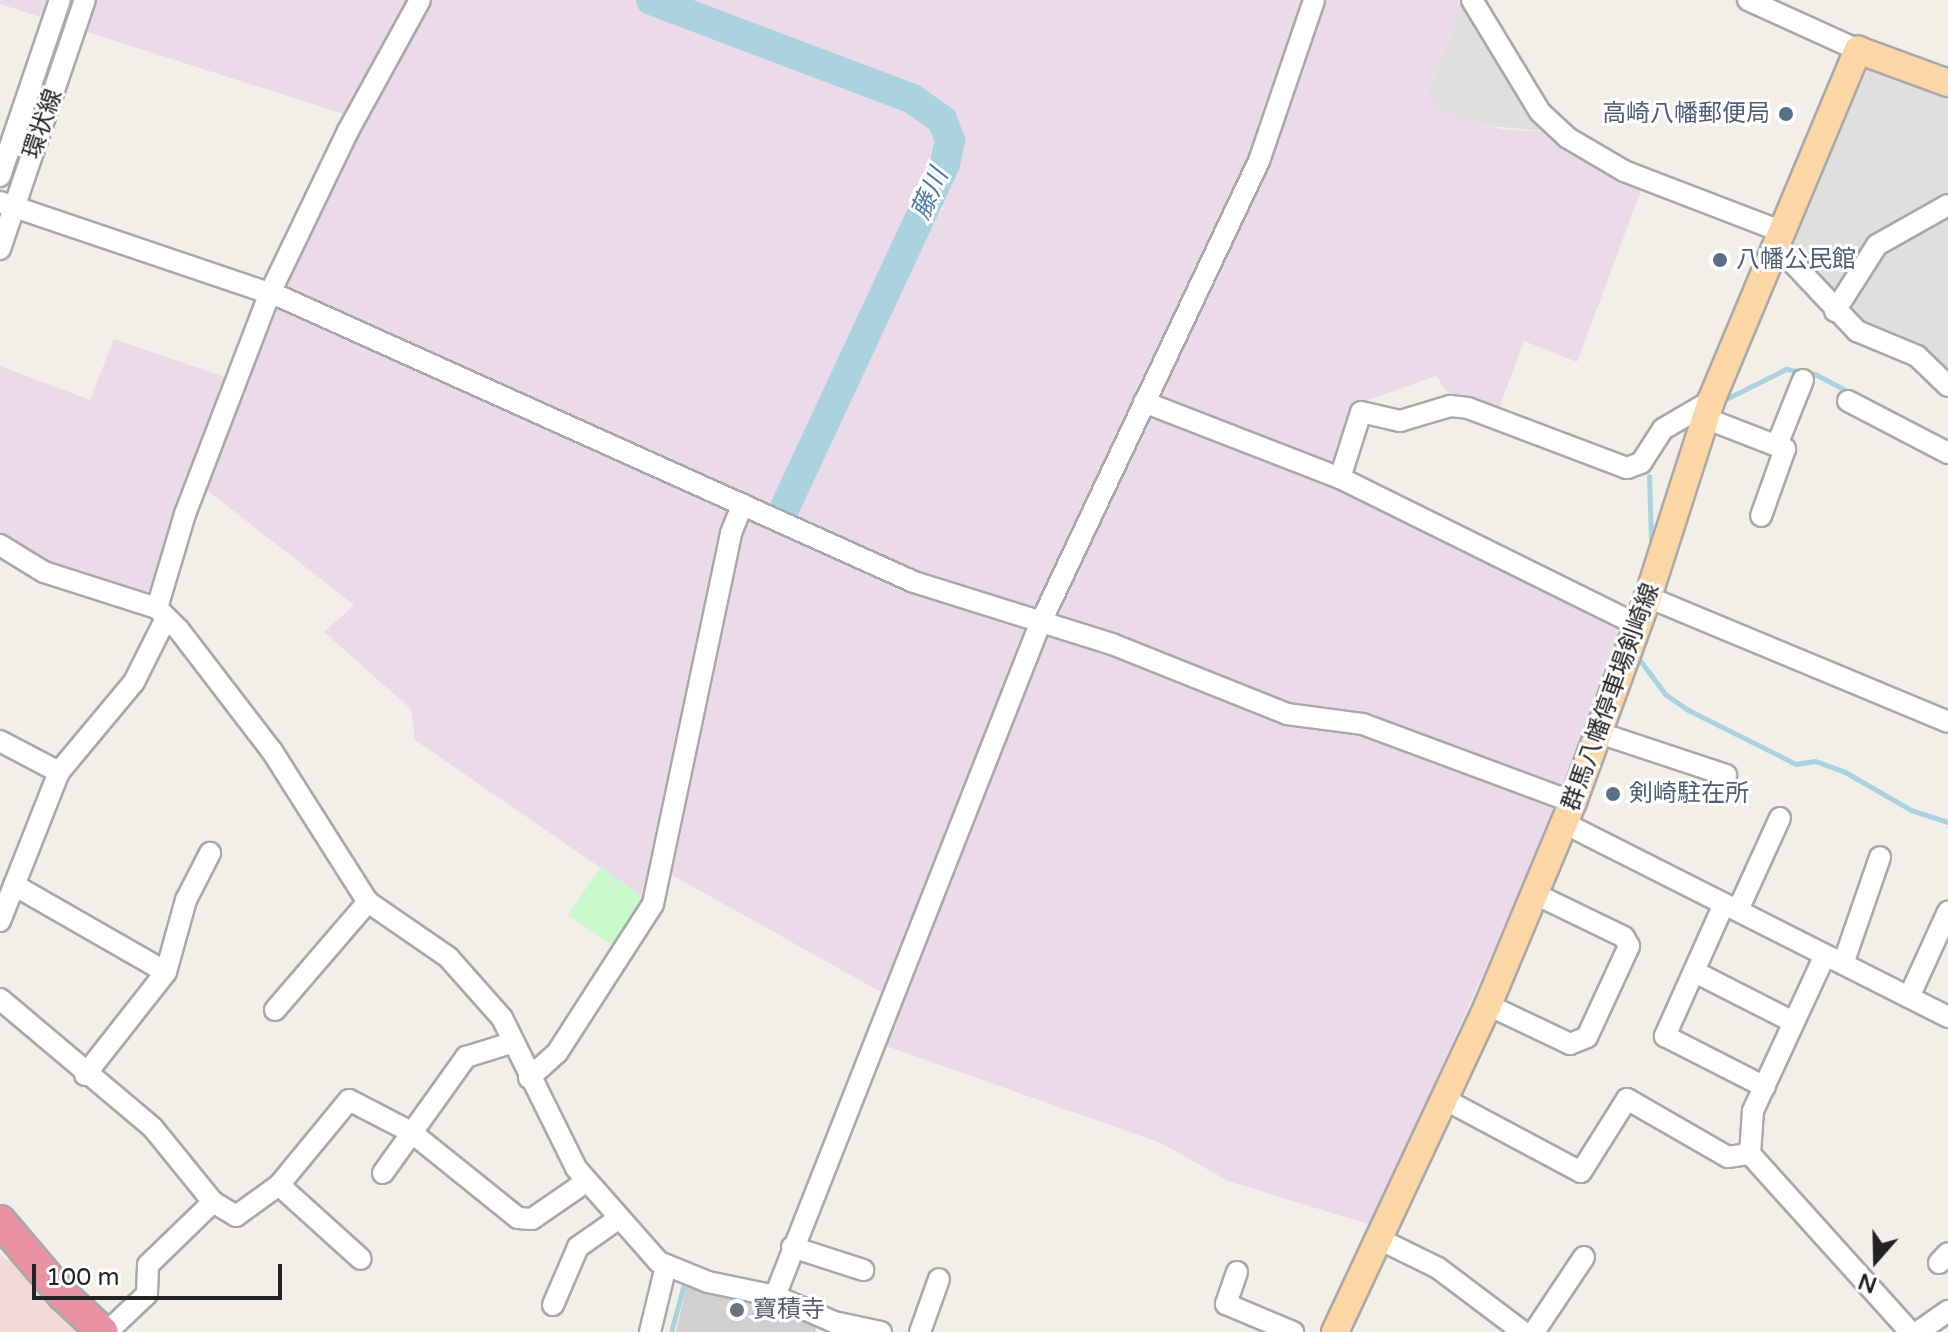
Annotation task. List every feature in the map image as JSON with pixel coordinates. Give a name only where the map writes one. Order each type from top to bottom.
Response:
[{"type":"highway","points":[[0,1221],[63,1295],[105,1332]]},
{"type":"main road","name":"群馬八幡停車場剣崎線","points":[[1335,1332],[1488,1005],[1568,812],[1648,597],[1708,410],[1858,50]]},
{"type":"main road","points":[[1858,50],[1948,83]]},
{"type":"street","name":"環状線","points":[[0,176],[60,0]]},
{"type":"street","name":"環状線","points":[[0,249],[7,204],[85,0]]},
{"type":"street","points":[[0,921],[8,892],[59,772],[134,682],[161,613],[185,514],[270,293],[348,131],[420,0]]},
{"type":"street","points":[[775,1296],[1040,624],[1259,161],[1314,0]]},
{"type":"street","points":[[1472,0],[1540,112],[1568,138],[1624,171],[1778,237],[1835,311],[1872,340],[1917,356],[1948,386]]},
{"type":"street","points":[[1748,0],[1858,50]]},
{"type":"street","points":[[7,204],[270,293],[914,582],[1040,624],[1112,644],[1287,714],[1363,724],[1568,812],[1731,907],[1948,1017]]},
{"type":"street","points":[[1835,311],[1877,245],[1948,205]]},
{"type":"street","points":[[1777,445],[1803,380]]},
{"type":"street","points":[[1848,401],[1948,453]]},
{"type":"street","points":[[1144,402],[1340,478],[1638,625]]},
{"type":"street","points":[[1340,478],[1361,412],[1400,421],[1450,406],[1468,408],[1627,468],[1641,463],[1663,429],[1708,410],[1785,449],[1761,516]]},
{"type":"street","points":[[529,1078],[557,1053],[653,904],[731,533],[743,504]]},
{"type":"street","points":[[0,545],[44,572],[161,613],[272,751],[368,902],[448,957],[502,1018],[529,1078],[587,1181],[618,1219],[666,1266],[708,1282],[775,1296],[830,1327],[881,1332]]},
{"type":"street","points":[[1648,597],[1948,722]]},
{"type":"street","points":[[1599,733],[1726,775]]},
{"type":"street","points":[[1,746],[59,772]]},
{"type":"street","points":[[1765,1087],[1665,1036],[1695,972],[1780,818]]},
{"type":"street","points":[[85,1075],[166,972],[186,900],[210,853]]},
{"type":"street","points":[[1880,857],[1834,959],[1793,1022],[1751,1120],[1750,1154],[1910,1332]]},
{"type":"street","points":[[8,892],[166,972]]},
{"type":"street","points":[[1488,1005],[1570,1044],[1587,1037],[1629,946],[1624,937],[1533,893]]},
{"type":"street","points":[[275,1010],[368,902]]},
{"type":"street","points":[[1909,997],[1948,912]]},
{"type":"street","points":[[1695,972],[1793,1022]]},
{"type":"street","points":[[0,999],[85,1075],[153,1128],[213,1202],[236,1216],[279,1185],[349,1100],[411,1132],[518,1218],[532,1219],[587,1181]]},
{"type":"street","points":[[383,1173],[466,1057],[511,1043]]},
{"type":"street","points":[[1444,1099],[1581,1172],[1627,1099],[1728,1157],[1750,1154]]},
{"type":"street","points":[[279,1185],[361,1259]]},
{"type":"street","points":[[105,1332],[147,1294],[148,1265],[213,1202]]},
{"type":"street","points":[[553,1305],[578,1247],[618,1219]]},
{"type":"street","points":[[1377,1238],[1438,1268],[1523,1332]]},
{"type":"street","points":[[792,1247],[863,1270]]},
{"type":"street","points":[[1534,1332],[1584,1257]]},
{"type":"street","points":[[650,1332],[666,1266]]},
{"type":"street","points":[[1237,1272],[1226,1304],[1293,1332]]},
{"type":"street","points":[[920,1332],[939,1279]]},
{"type":"street","points":[[1918,1332],[1947,1313]]},
{"type":"shaded area","points":[[0,0],[409,0],[350,116],[0,4]]},
{"type":"shaded area","points":[[423,0],[1465,0],[1427,92],[1443,111],[1500,129],[1552,132],[1642,188],[1577,362],[1524,341],[1498,411],[1454,402],[1436,376],[1359,403],[1336,471],[1603,612],[1612,627],[1623,628],[1568,783],[1371,1225],[1228,1181],[1161,1143],[883,1045],[883,993],[661,869],[653,904],[415,740],[411,709],[324,632],[354,605],[203,487],[352,134],[389,77]]},
{"type":"shaded area","points":[[1465,0],[1552,132],[1472,124],[1443,111],[1427,93]]},
{"type":"shaded area","points":[[1874,64],[1948,92],[1948,379],[1875,335],[1786,248],[1868,68]]},
{"type":"shaded area","points":[[114,339],[227,378],[182,491],[152,589],[143,594],[42,563],[0,536],[0,366],[90,400]]},
{"type":"shaded area","points":[[0,1254],[8,1261],[15,1254],[84,1332],[0,1332]]},
{"type":"shaded area","name":"寶積寺","points":[[687,1284],[774,1300],[814,1320],[817,1327],[815,1332],[676,1332]]},
{"type":"green space","points":[[600,868],[648,900],[616,948],[568,915]]},
{"type":"waterway","name":"藤川","points":[[651,0],[911,98],[942,120],[950,140],[945,164],[784,509]]},
{"type":"waterway","points":[[1722,401],[1786,369],[1815,374],[1851,393]]},
{"type":"waterway","points":[[1649,476],[1651,540]]},
{"type":"waterway","points":[[1639,659],[1665,694],[1688,710],[1796,764],[1815,761],[1845,772],[1911,810],[1948,822]]},
{"type":"waterway","points":[[671,1332],[684,1284]]},
{"type":"place","name":"高崎八幡郵便局","points":[[1786,114]]},
{"type":"place","name":"八幡公民館","points":[[1720,260]]},
{"type":"place","name":"剣崎駐在所","points":[[1613,794]]},
{"type":"place","name":"寶積寺","points":[[737,1310]]}]
